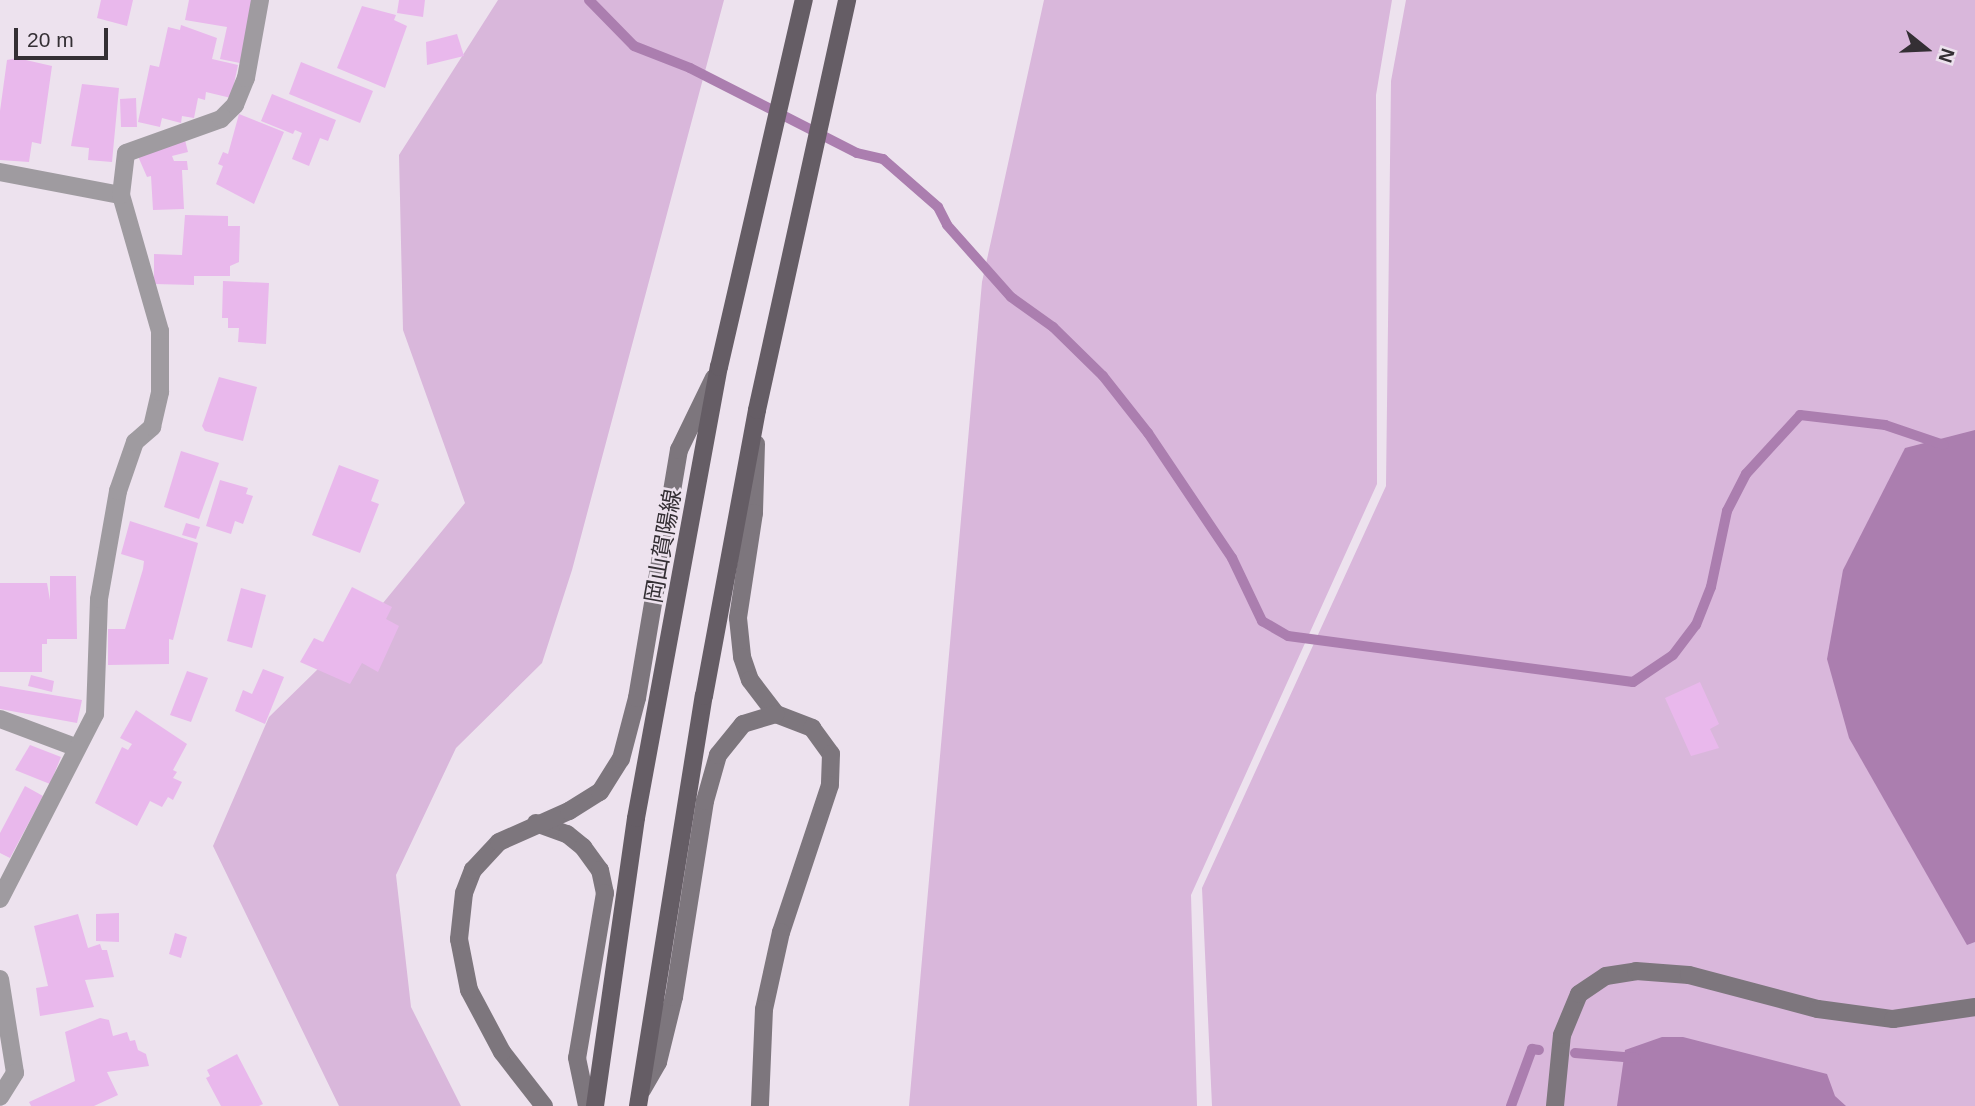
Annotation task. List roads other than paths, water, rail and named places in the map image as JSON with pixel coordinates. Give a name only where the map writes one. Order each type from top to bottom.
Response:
[{"type":"main road","name":"岡山賀陽線","points":[[595,1106],[636,818],[719,367],[804,0]]},
{"type":"main road","points":[[639,1100],[704,696],[757,410],[834,48],[847,0]]},
{"type":"street","points":[[0,899],[75,747],[95,714],[99,599],[118,491],[135,442],[152,427],[160,393],[160,331],[121,195],[126,153],[221,119],[236,105],[246,78],[260,0]]},
{"type":"street","points":[[0,172],[121,195]]},
{"type":"street","points":[[544,1106],[502,1052],[469,990],[459,917],[473,870],[487,852],[536,823],[569,811],[600,792],[621,759],[637,698],[678,450],[719,367]]},
{"type":"street","points":[[757,410],[754,513],[738,618],[750,680],[776,714],[812,728],[831,754],[830,785],[781,932],[764,1009],[760,1106]]},
{"type":"street","points":[[639,1100],[658,1062],[674,996],[705,801],[718,755],[743,724],[776,714]]},
{"type":"street","points":[[0,719],[75,747]]},
{"type":"street","points":[[536,823],[567,834],[583,848],[600,870],[605,892],[578,1058],[587,1106]]},
{"type":"street","points":[[1555,1106],[1562,1035],[1579,994],[1606,976],[1636,971],[1689,975],[1818,1009],[1894,1019],[1975,1007]]},
{"type":"street","points":[[0,979],[15,1073],[0,1097]]},
{"type":"waterway","points":[[589,0],[634,46],[690,68],[857,153],[883,159],[938,207],[947,225],[1011,297],[1053,327],[1103,376],[1148,433],[1232,558],[1262,621],[1288,636],[1633,682],[1673,655],[1696,625],[1711,587],[1727,511],[1746,474],[1800,415],[1885,425],[1944,445]]},
{"type":"waterway","points":[[1511,1106],[1532,1049],[1539,1050]]},
{"type":"waterway","points":[[1575,1053],[1636,1058]]}]
